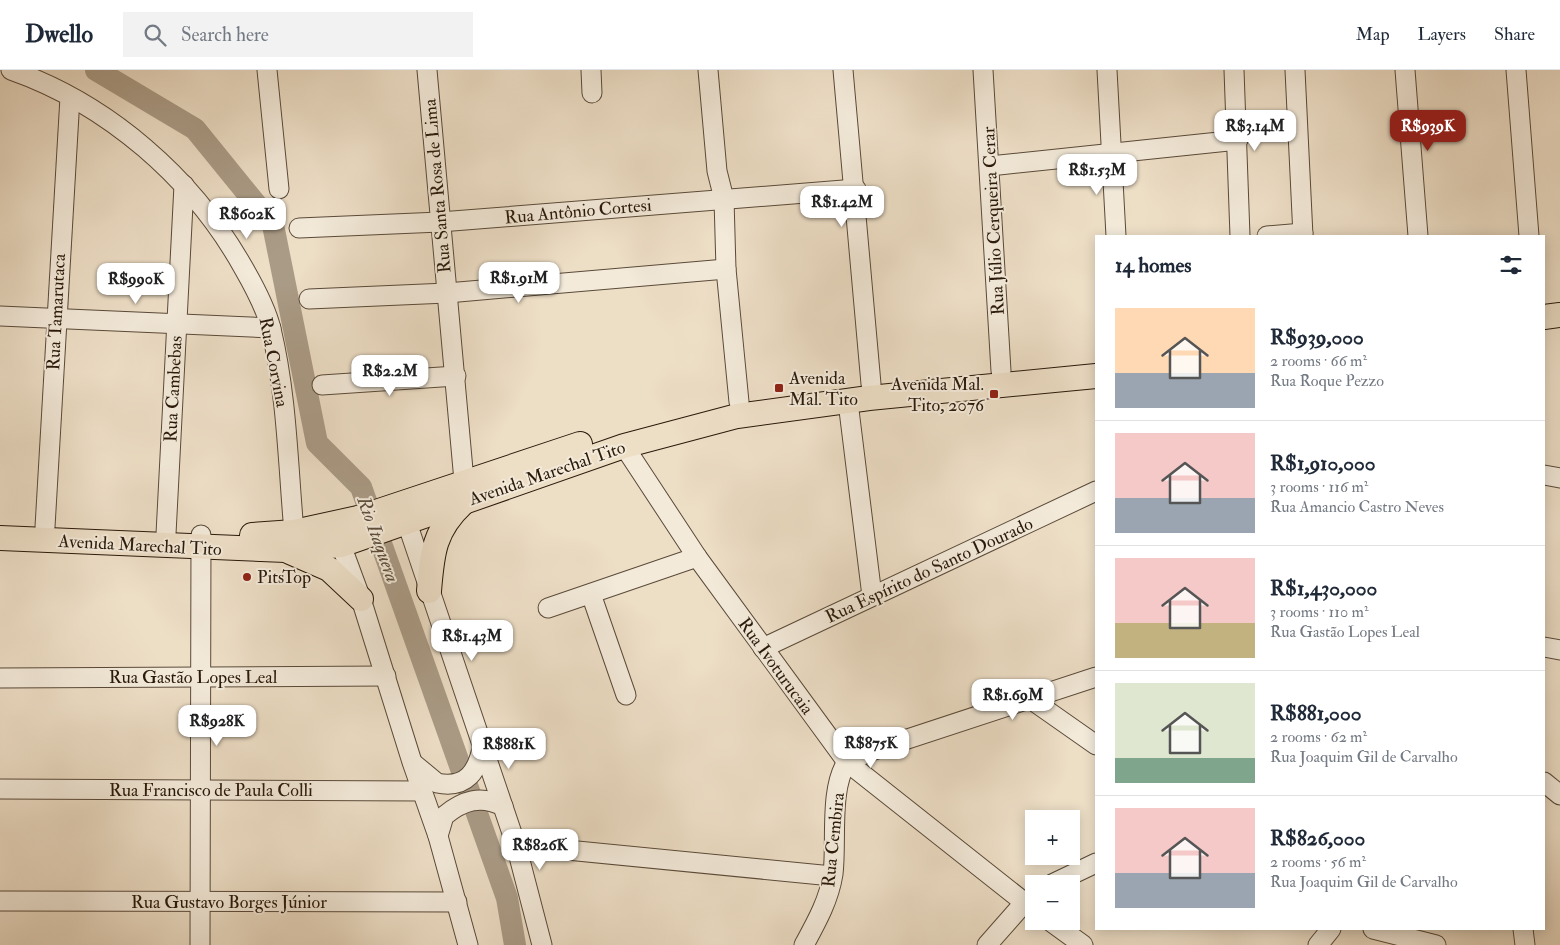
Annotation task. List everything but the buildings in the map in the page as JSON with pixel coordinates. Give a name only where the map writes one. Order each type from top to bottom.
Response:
[{"type":"main road","points":[[1545,317],[1560,315]]},
{"type":"main road","points":[[1545,333],[1560,332]]},
{"type":"main road","name":"Avenida Marechal Tito","points":[[2,529],[202,541],[290,541],[348,531],[396,516],[648,423],[739,402],[872,384],[1095,362]]},
{"type":"main road","name":"Avenida Marechal Tito","points":[[466,490],[737,416],[848,402],[1095,376]]},
{"type":"main road","points":[[429,591],[432,556],[437,537],[466,490]]},
{"type":"main road","name":"Avenida Marechal Tito","points":[[2,529],[44,527],[166,534],[202,541]]},
{"type":"main road","points":[[290,541],[329,569],[361,599]]},
{"type":"street","name":"Rua Corvina","points":[[11,70],[70,97],[132,139],[167,167],[214,222],[236,254],[255,288],[271,328],[282,395],[290,541]]},
{"type":"street","points":[[267,70],[278,190]]},
{"type":"street","name":"Rua Santa Rosa de Lima","points":[[427,70],[466,490]]},
{"type":"street","points":[[591,70],[592,93]]},
{"type":"street","points":[[708,70],[717,172],[724,199],[726,269],[739,402]]},
{"type":"street","points":[[843,70],[856,189],[872,384]]},
{"type":"street","name":"Rua Júlio Cerqueira Cerar","points":[[983,70],[1001,371]]},
{"type":"street","points":[[1107,70],[1116,235]]},
{"type":"street","points":[[1234,70],[1240,235]]},
{"type":"street","points":[[1296,70],[1303,235]]},
{"type":"street","points":[[1405,70],[1418,235]]},
{"type":"street","points":[[1516,70],[1529,235]]},
{"type":"street","name":"Rua Tamarutaca","points":[[44,527],[70,97]]},
{"type":"street","points":[[990,166],[1238,140]]},
{"type":"street","name":"Rua Cambebas","points":[[166,534],[184,185]]},
{"type":"street","name":"Rua Antônio Cortesi","points":[[299,228],[440,222],[856,189]]},
{"type":"street","points":[[309,299],[447,293],[726,269]]},
{"type":"street","points":[[0,316],[271,328]]},
{"type":"street","points":[[322,385],[456,376]]},
{"type":"street","points":[[848,402],[872,596]]},
{"type":"street","name":"Rua Ivoturucaia","points":[[624,446],[697,557],[847,762],[1025,899]]},
{"type":"street","points":[[1545,468],[1560,466]]},
{"type":"street","points":[[1545,475],[1560,478]]},
{"type":"street","name":"Rua Espírito do Santo Dourado","points":[[763,648],[1095,491]]},
{"type":"street","points":[[396,516],[429,591],[483,744],[516,846],[542,945]]},
{"type":"street","points":[[348,531],[361,599],[412,762],[438,836],[457,902],[465,940]]},
{"type":"street","points":[[200,945],[202,541]]},
{"type":"street","points":[[548,608],[697,557]]},
{"type":"street","points":[[591,594],[626,695]]},
{"type":"street","points":[[1545,647],[1560,650]]},
{"type":"street","name":"Rua Gastão Lopes Leal","points":[[0,678],[386,676]]},
{"type":"street","points":[[847,762],[857,756],[1095,677]]},
{"type":"street","points":[[1029,698],[1095,744]]},
{"type":"street","points":[[412,762],[430,780],[443,784],[456,783],[472,775],[480,760],[483,744]]},
{"type":"street","name":"Rua Cembira","points":[[804,945],[826,900],[832,876],[839,782],[847,762]]},
{"type":"street","points":[[1545,783],[1560,795]]},
{"type":"street","name":"Rua Francisco de Paula Colli","points":[[0,789],[422,791]]},
{"type":"street","points":[[438,836],[444,816],[451,810],[480,799],[493,801],[503,806]]},
{"type":"street","points":[[516,846],[832,876]]},
{"type":"street","points":[[1071,875],[1095,863]]},
{"type":"street","name":"Rua Gustavo Borges Júnior","points":[[0,901],[457,902]]},
{"type":"street","points":[[987,945],[1025,908]]},
{"type":"street","points":[[1062,930],[1083,945]]},
{"type":"street","points":[[1318,945],[1330,930]]},
{"type":"street","points":[[1377,930],[1436,945]]},
{"type":"street","points":[[1523,930],[1525,945]]},
{"type":"waterway","name":"Rio Itaquera","points":[[96,70],[195,129],[273,225],[317,443],[361,487],[507,898],[515,945]]},
{"type":"place","name":"Avenida Mal. Tito","points":[[779,388]]},
{"type":"place","name":"Avenida Mal. Tito, 2076","points":[[994,394]]},
{"type":"place","name":"PitsTop","points":[[247,577]]}]
